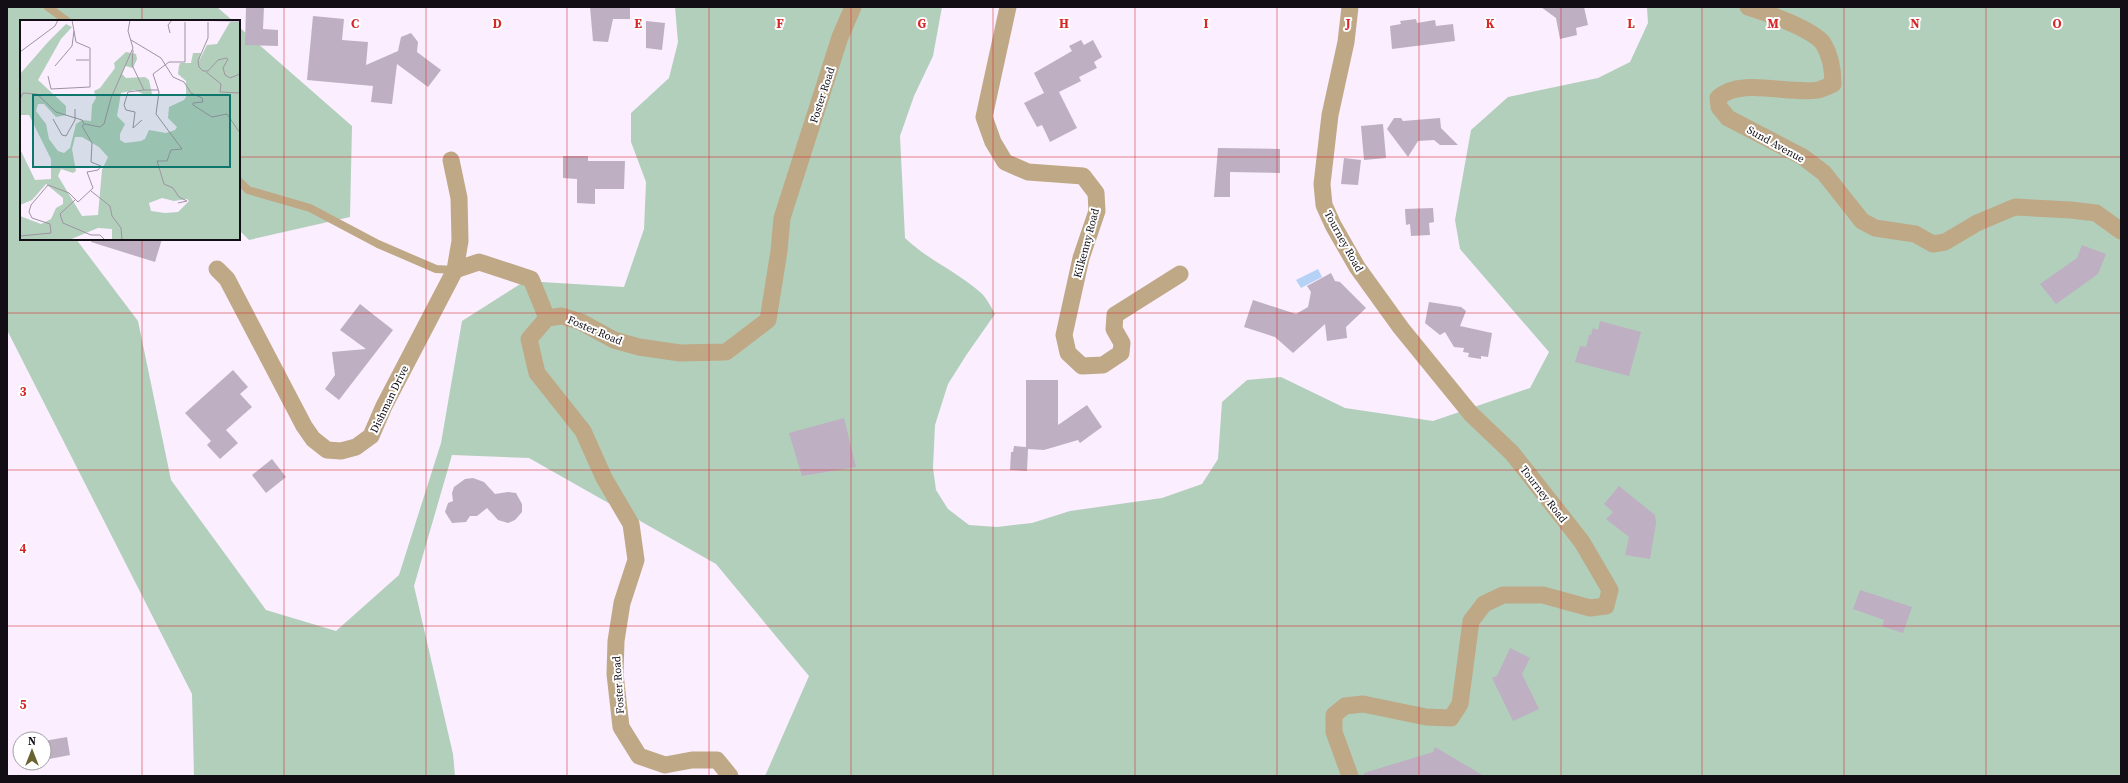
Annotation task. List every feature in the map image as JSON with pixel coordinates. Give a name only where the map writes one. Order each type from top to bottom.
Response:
[{"type":"street","name":"Foster Road","points":[[730,776],[716,760],[692,760],[665,765],[639,756],[620,727],[615,674],[616,641],[622,603],[636,560],[631,524],[604,478],[583,431],[537,373],[529,339],[547,318],[562,316],[581,322],[614,340],[639,348],[680,353],[726,352],[768,320],[779,251],[782,218],[840,37],[853,7]]},
{"type":"street","name":"Kilkenny Road","points":[[1008,7],[984,117],[993,142],[1005,162],[1028,172],[1083,176],[1096,193],[1097,211],[1081,258],[1064,335],[1068,353],[1082,366],[1103,365],[1121,353],[1122,343],[1114,329],[1115,315],[1180,274]]},
{"type":"street","name":"Tourney Road","points":[[1350,7],[1346,42],[1330,115],[1322,184],[1324,205],[1357,267],[1401,328],[1471,414],[1512,453],[1582,542],[1610,590],[1606,606],[1590,608],[1543,596],[1504,596],[1484,604],[1471,621],[1460,704],[1451,718],[1426,717],[1362,704],[1345,706],[1334,715],[1334,732],[1350,776]]},
{"type":"street","name":"Sund Avenue","points":[[1748,7],[1789,22],[1822,42],[1833,66],[1833,84],[1819,90],[1742,88],[1726,91],[1718,98],[1719,107],[1728,118],[1803,157],[1824,173],[1862,221],[1875,228],[1915,234],[1933,244],[1945,242],[1978,223],[2015,207],[2096,213],[2121,230]]},
{"type":"street","name":"Dishman Drive","points":[[217,269],[227,279],[304,426],[313,439],[327,450],[341,451],[356,448],[371,436],[384,406],[455,270],[460,241],[459,198],[451,160]]},
{"type":"street","points":[[455,270],[479,262],[531,279],[547,318]]},
{"type":"lane","points":[[48,7],[66,20]]},
{"type":"lane","points":[[240,182],[248,190],[310,208],[378,244],[436,269],[455,270]]},
{"type":"green space","points":[[7,7],[217,7],[232,20],[20,20],[20,240],[77,240],[138,321],[171,480],[266,610],[336,631],[399,575],[441,443],[462,321],[525,281],[624,287],[644,229],[646,182],[631,142],[631,113],[669,78],[678,42],[675,7],[942,7],[933,56],[914,96],[900,136],[905,238],[923,253],[980,292],[995,314],[948,384],[935,425],[933,468],[936,490],[948,509],[969,525],[997,527],[1032,523],[1070,511],[1162,498],[1202,484],[1218,459],[1222,402],[1247,380],[1281,377],[1345,408],[1433,421],[1530,388],[1549,352],[1460,249],[1455,220],[1471,130],[1508,97],[1598,78],[1630,62],[1648,23],[1647,7],[2121,7],[2121,776],[765,776],[809,676],[716,564],[529,458],[452,455],[414,586],[453,754],[455,776],[194,776],[192,694],[7,330]]},
{"type":"green space","points":[[240,28],[352,126],[350,217],[249,240],[240,231]]},
{"type":"water","points":[[1318,269],[1322,277],[1301,288],[1296,280]]},
{"type":"building","points":[[246,7],[264,7],[263,29],[278,30],[278,46],[245,45]]},
{"type":"building","points":[[590,7],[630,7],[630,19],[613,19],[608,42],[593,41]]},
{"type":"building","points":[[1541,7],[1584,7],[1588,25],[1576,28],[1577,35],[1560,39],[1556,18]]},
{"type":"building","points":[[313,16],[344,19],[342,40],[368,42],[366,65],[398,51],[401,37],[411,33],[418,42],[417,52],[441,70],[428,87],[397,64],[392,104],[371,102],[373,86],[307,80]]},
{"type":"building","points":[[1416,19],[1417,23],[1435,20],[1436,26],[1453,24],[1455,41],[1392,49],[1390,26],[1401,24],[1400,21]]},
{"type":"building","points":[[646,21],[665,23],[662,50],[646,48]]},
{"type":"building","points":[[1081,40],[1084,45],[1093,40],[1102,57],[1094,62],[1097,68],[1079,77],[1081,81],[1059,92],[1077,128],[1050,142],[1042,125],[1037,127],[1024,103],[1044,93],[1034,73],[1072,51],[1069,46]]},
{"type":"building","points":[[1394,118],[1401,118],[1403,121],[1440,118],[1441,128],[1458,145],[1440,145],[1434,140],[1418,141],[1408,157],[1387,129]]},
{"type":"building","points":[[1383,124],[1386,158],[1364,160],[1361,126]]},
{"type":"building","points":[[1218,148],[1280,149],[1280,173],[1230,172],[1230,197],[1214,197]]},
{"type":"building","points":[[563,156],[588,156],[588,161],[625,161],[624,189],[595,189],[595,204],[577,203],[577,179],[563,178]]},
{"type":"building","points":[[1344,158],[1361,160],[1358,185],[1341,184]]},
{"type":"building","points":[[1433,208],[1434,222],[1429,223],[1430,235],[1411,236],[1410,224],[1406,225],[1405,209]]},
{"type":"building","points":[[92,240],[162,240],[155,262],[91,242]]},
{"type":"building","points":[[2082,245],[2106,254],[2098,274],[2056,304],[2040,284],[2077,258]]},
{"type":"building","points":[[1331,273],[1335,281],[1340,282],[1366,308],[1346,327],[1347,338],[1327,341],[1325,324],[1293,353],[1275,337],[1244,327],[1253,300],[1296,314],[1308,307],[1311,292],[1307,286]]},
{"type":"building","points":[[1429,302],[1461,307],[1466,311],[1460,326],[1492,333],[1488,357],[1481,356],[1481,359],[1468,357],[1469,353],[1463,352],[1464,348],[1454,347],[1445,332],[1440,335],[1425,323]]},
{"type":"building","points":[[360,304],[393,330],[339,400],[325,389],[335,375],[332,352],[366,349],[340,330]]},
{"type":"building","points":[[1600,321],[1641,332],[1629,376],[1575,362],[1580,346],[1586,347],[1589,335],[1591,335],[1593,328],[1598,330]]},
{"type":"building","points":[[233,370],[248,387],[240,394],[252,407],[226,430],[238,443],[220,459],[207,445],[211,441],[185,413]]},
{"type":"building","points":[[1026,380],[1058,380],[1058,425],[1087,405],[1102,427],[1080,443],[1078,440],[1044,450],[1028,449],[1027,471],[1010,470],[1011,452],[1013,452],[1014,446],[1026,447]]},
{"type":"building","points":[[844,418],[856,467],[802,476],[789,433]]},
{"type":"building","points":[[272,459],[286,477],[266,493],[252,475]]},
{"type":"building","points":[[473,478],[484,482],[495,494],[508,492],[516,493],[522,504],[522,512],[515,520],[508,523],[498,520],[487,508],[477,516],[470,516],[466,522],[452,523],[445,512],[448,503],[453,501],[452,493],[454,487],[465,479]]},
{"type":"building","points":[[1619,486],[1655,515],[1656,523],[1650,559],[1625,555],[1629,537],[1606,519],[1613,512],[1604,504]]},
{"type":"building","points":[[1860,590],[1912,607],[1903,633],[1882,626],[1884,620],[1853,609]]},
{"type":"building","points":[[1510,648],[1530,658],[1522,674],[1539,709],[1513,721],[1492,678],[1497,676]]},
{"type":"building","points":[[67,737],[70,755],[52,758],[52,740]]},
{"type":"building","points":[[1435,747],[1484,776],[1364,776],[1364,773],[1433,752]]}]
